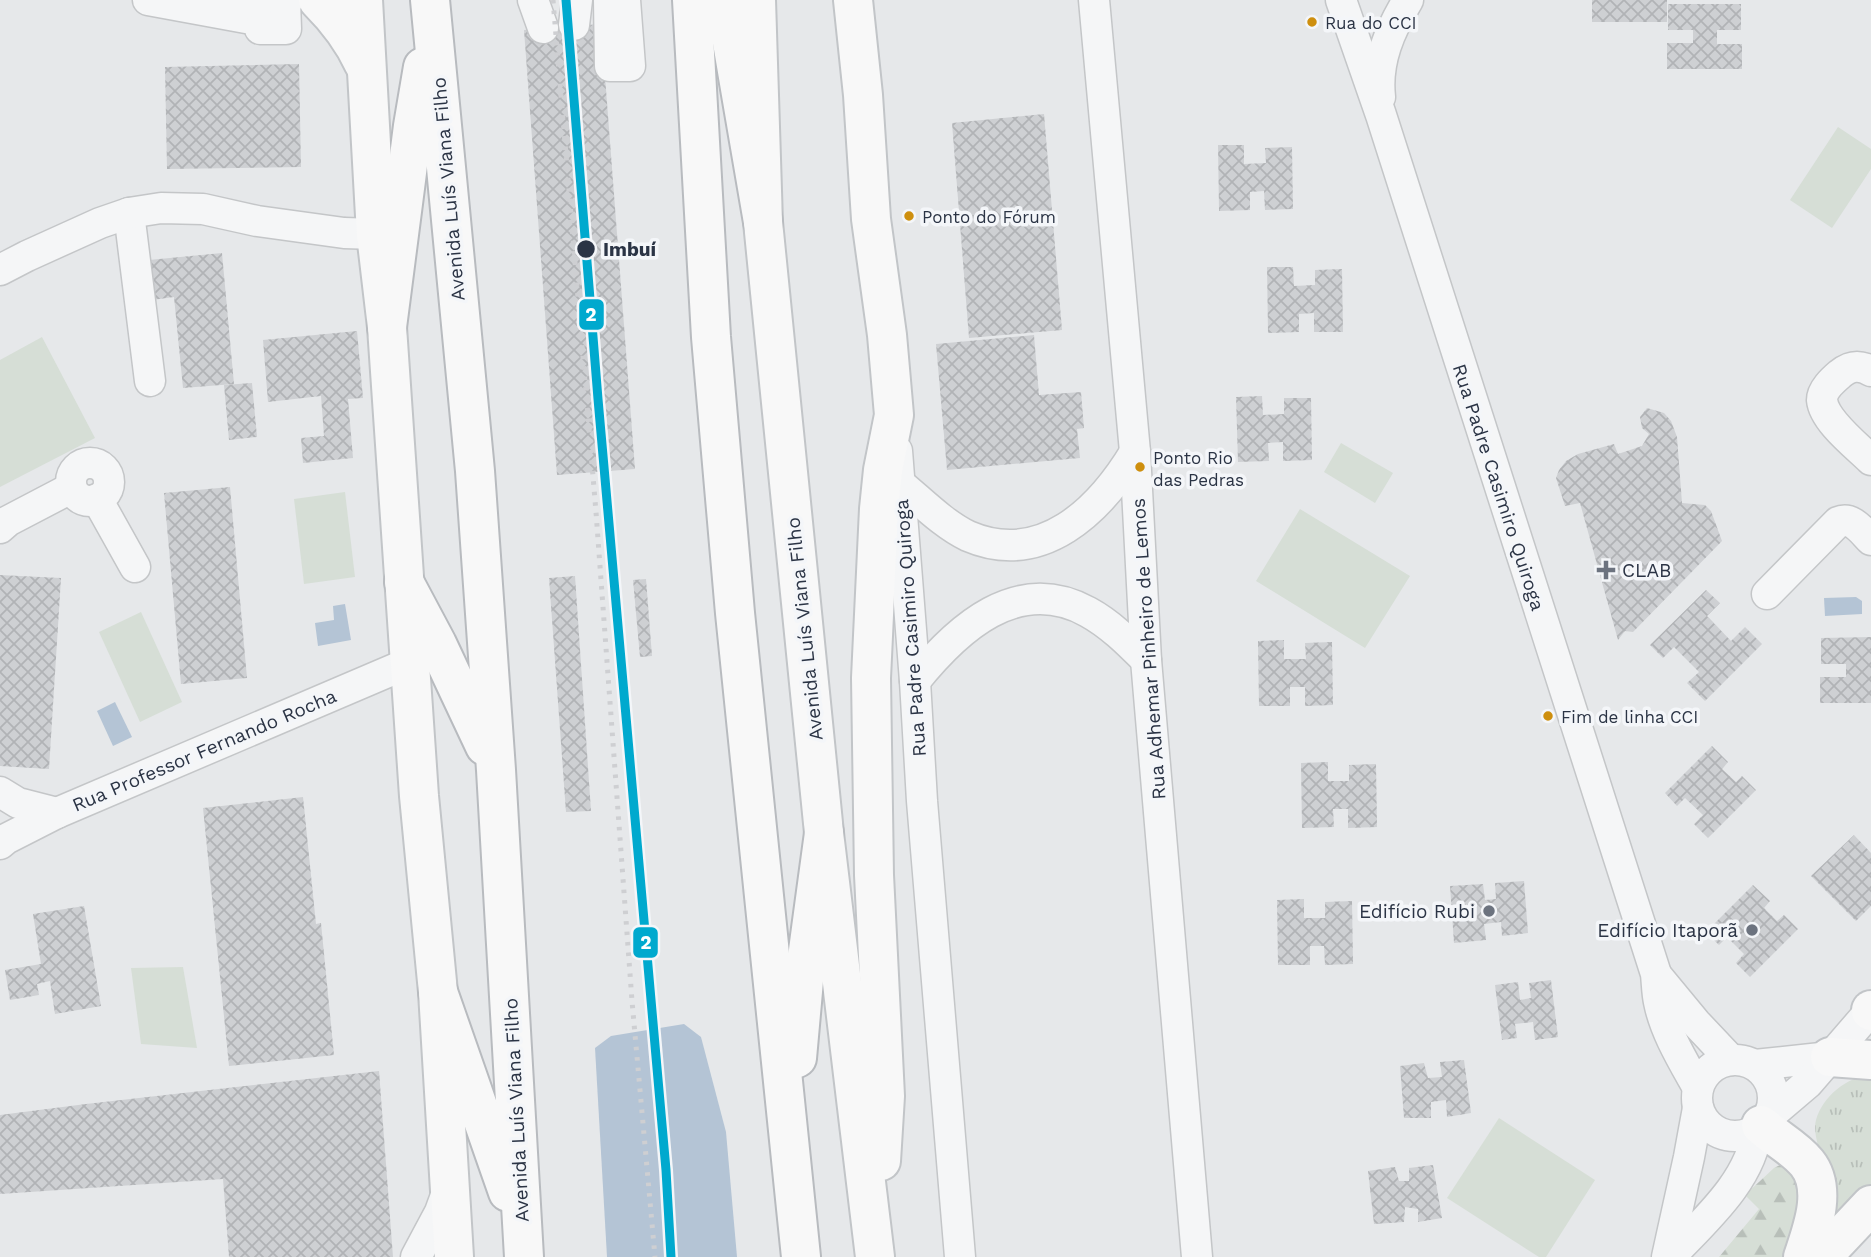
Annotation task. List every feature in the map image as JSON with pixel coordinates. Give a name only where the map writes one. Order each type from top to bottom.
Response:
[{"type":"main road","points":[[318,0],[347,34],[368,73]]},
{"type":"main road","points":[[363,0],[376,234],[387,327],[419,796],[438,992],[454,1257]]},
{"type":"main road","points":[[692,0],[711,337],[738,641],[801,1257]]},
{"type":"main road","points":[[722,0],[731,36],[763,222]]},
{"type":"main road","name":"Avenida Luís Viana Filho","points":[[756,0],[763,222],[824,833],[875,1257]]},
{"type":"main road","name":"Rua Padre Casimiro Quiroga","points":[[854,7],[872,219],[894,415]]},
{"type":"main road","points":[[387,327],[431,8]]},
{"type":"main road","name":"Avenida Luís Viana Filho","points":[[431,8],[475,471],[524,1245]]},
{"type":"main road","points":[[875,1257],[885,1096],[874,875],[871,678],[879,509],[883,470],[894,415]]},
{"type":"main road","points":[[404,582],[437,643],[496,770]]},
{"type":"main road","points":[[789,1143],[804,980],[824,833]]},
{"type":"main road","points":[[438,992],[524,1245]]},
{"type":"main road","points":[[1830,1057],[1871,1060]]},
{"type":"main road","points":[[1762,1124],[1800,1156],[1809,1165],[1813,1175],[1817,1200],[1814,1222],[1803,1257]]},
{"type":"main road","points":[[1822,1257],[1871,1205]]},
{"type":"street","points":[[148,0],[246,18],[246,12],[180,0]]},
{"type":"street","points":[[287,0],[286,29],[233,21],[260,6],[287,0]]},
{"type":"street","points":[[533,0],[543,28]]},
{"type":"street","points":[[609,0],[610,66],[630,66],[620,0]]},
{"type":"street","name":"Rua Adhemar Pinheiro de Lemos","points":[[1094,0],[1135,452],[1146,660],[1197,1257]]},
{"type":"street","name":"Rua Padre Casimiro Quiroga","points":[[1341,0],[1381,115],[1656,974],[1659,1003],[1698,1098]]},
{"type":"street","points":[[1381,115],[1378,81],[1381,61],[1388,38],[1408,0]]},
{"type":"street","points":[[0,270],[71,236],[129,213],[161,208],[203,209],[344,233],[376,234]]},
{"type":"street","points":[[129,213],[150,381]]},
{"type":"street","points":[[1871,371],[1855,366],[1846,370],[1826,388],[1822,398],[1825,410],[1833,422],[1871,460]]},
{"type":"street","name":"Rua Padre Casimiro Quiroga","points":[[894,415],[922,801],[960,1257]]},
{"type":"street","points":[[900,483],[948,524],[968,536],[1015,546],[1041,542],[1087,512],[1107,492],[1135,452]]},
{"type":"street","points":[[0,528],[8,521],[84,494],[135,567]]},
{"type":"street","points":[[1767,593],[1838,522],[1852,522],[1871,540]]},
{"type":"street","points":[[915,681],[964,629],[982,616],[1027,600],[1049,599],[1089,612],[1111,627],[1146,660]]},
{"type":"street","name":"Rua Professor Fernando Rocha","points":[[0,844],[57,813],[411,662]]},
{"type":"street","points":[[6,800],[57,813]]},
{"type":"street","name":"Rua Padre Casimiro Quiroga","points":[[1656,974],[1696,1023],[1743,1062]]},
{"type":"street","points":[[1698,1098],[1709,1126],[1727,1135],[1738,1136],[1762,1124],[1808,1083],[1871,1011]]},
{"type":"street","points":[[1669,1257],[1698,1098],[1703,1078],[1710,1069],[1720,1063],[1830,1057]]},
{"type":"street","points":[[1669,1257],[1739,1179],[1772,1107],[1773,1095],[1764,1073],[1743,1062]]},
{"type":"street","points":[[416,1257],[440,1212],[450,1183]]},
{"type":"green space","points":[[1838,127],[1871,149],[1871,169],[1832,228],[1790,200]]},
{"type":"green space","points":[[42,337],[95,438],[0,487],[0,360]]},
{"type":"green space","points":[[1341,443],[1393,473],[1375,503],[1324,472]]},
{"type":"green space","points":[[345,492],[355,577],[304,584],[294,499]]},
{"type":"green space","points":[[1300,509],[1410,576],[1365,648],[1256,581]]},
{"type":"green space","points":[[141,612],[182,702],[140,722],[99,632]]},
{"type":"green space","points":[[183,967],[197,1048],[141,1044],[131,968]]},
{"type":"green space","points":[[1871,1074],[1871,1194],[1828,1239],[1815,1132],[1816,1120],[1824,1103],[1844,1084]]},
{"type":"green space","points":[[1499,1118],[1595,1180],[1546,1257],[1539,1257],[1447,1198]]},
{"type":"green space","points":[[1784,1163],[1811,1182],[1797,1257],[1719,1257],[1759,1209],[1745,1195],[1774,1168]]},
{"type":"water","points":[[1856,597],[1862,601],[1862,614],[1825,616],[1824,598]]},
{"type":"water","points":[[345,604],[351,640],[318,646],[315,623],[334,620],[333,606]]},
{"type":"water","points":[[115,702],[132,737],[113,746],[97,711]]},
{"type":"water","points":[[684,1024],[701,1037],[726,1132],[737,1257],[607,1257],[595,1048],[611,1036]]},
{"type":"building","points":[[1592,0],[1667,0],[1667,22],[1592,22]]},
{"type":"building","points":[[1668,4],[1741,4],[1741,30],[1717,30],[1717,44],[1742,44],[1742,69],[1667,69],[1667,43],[1693,43],[1693,30],[1668,30]]},
{"type":"building","name":"Imbuí","points":[[601,24],[635,469],[557,475],[524,30]]},
{"type":"building","points":[[299,64],[301,167],[167,169],[165,67]]},
{"type":"building","points":[[1044,114],[1062,330],[969,338],[952,123]]},
{"type":"building","points":[[1218,145],[1244,145],[1244,164],[1266,163],[1265,148],[1292,147],[1293,209],[1265,210],[1264,191],[1250,192],[1250,210],[1219,211]]},
{"type":"building","points":[[222,253],[234,384],[183,388],[174,297],[152,300],[149,260]]},
{"type":"building","points":[[1267,267],[1293,267],[1294,286],[1315,285],[1315,270],[1342,269],[1343,332],[1314,332],[1314,313],[1299,314],[1299,332],[1268,333]]},
{"type":"building","points":[[357,331],[363,398],[348,399],[353,458],[303,463],[301,438],[324,436],[321,396],[268,402],[263,340]]},
{"type":"building","points":[[1034,335],[1039,395],[1081,392],[1084,428],[1077,429],[1080,458],[947,470],[936,344]]},
{"type":"building","points":[[252,383],[257,437],[229,440],[224,385]]},
{"type":"building","points":[[1262,396],[1263,415],[1284,414],[1284,398],[1311,398],[1312,460],[1283,461],[1283,442],[1268,443],[1269,461],[1238,462],[1236,397]]},
{"type":"building","points":[[1647,408],[1664,413],[1671,421],[1677,437],[1682,503],[1705,505],[1711,511],[1722,541],[1633,632],[1625,631],[1618,640],[1580,503],[1565,506],[1556,478],[1566,461],[1578,454],[1614,444],[1618,454],[1642,446],[1649,434],[1642,428],[1640,417]]},
{"type":"building","points":[[230,487],[247,678],[181,684],[164,493]]},
{"type":"building","points":[[0,575],[61,578],[49,769],[0,766]]},
{"type":"building","points":[[575,576],[591,811],[566,812],[549,578]]},
{"type":"building","points":[[646,579],[652,656],[640,657],[633,580]]},
{"type":"building","points":[[1706,590],[1720,603],[1707,616],[1731,641],[1745,627],[1762,644],[1705,701],[1687,683],[1699,672],[1674,647],[1663,658],[1650,645]]},
{"type":"building","points":[[1871,637],[1871,703],[1820,703],[1820,677],[1846,677],[1846,664],[1821,664],[1821,638]]},
{"type":"building","points":[[1284,640],[1284,659],[1306,659],[1305,643],[1332,642],[1333,705],[1305,706],[1305,687],[1290,687],[1290,706],[1259,706],[1258,641]]},
{"type":"building","points":[[1712,746],[1728,762],[1722,769],[1736,782],[1742,776],[1756,790],[1708,838],[1694,824],[1703,815],[1685,798],[1677,806],[1665,793]]},
{"type":"building","points":[[1328,762],[1328,781],[1349,781],[1349,765],[1376,764],[1377,827],[1348,828],[1348,809],[1333,809],[1334,827],[1302,828],[1301,763]]},
{"type":"building","points":[[303,797],[316,924],[321,923],[334,1055],[229,1066],[203,808]]},
{"type":"building","points":[[1854,835],[1871,853],[1871,906],[1856,921],[1811,876]]},
{"type":"building","name":"Edifício Rubi","points":[[1524,881],[1528,933],[1502,936],[1501,922],[1484,924],[1486,940],[1454,943],[1450,886],[1483,884],[1485,900],[1496,899],[1495,883]]},
{"type":"building","name":"Edifício Itaporã","points":[[1753,885],[1770,901],[1764,908],[1777,921],[1784,915],[1798,929],[1750,977],[1736,963],[1744,954],[1727,937],[1719,945],[1706,932]]},
{"type":"building","points":[[1304,899],[1304,918],[1325,918],[1325,902],[1352,901],[1353,964],[1325,965],[1324,946],[1310,946],[1310,965],[1278,965],[1277,900]]},
{"type":"building","points":[[84,906],[101,1006],[55,1014],[50,981],[37,984],[39,995],[10,1000],[5,970],[41,964],[33,914]]},
{"type":"building","points":[[1551,980],[1558,1037],[1535,1040],[1533,1022],[1515,1024],[1517,1038],[1502,1040],[1495,985],[1518,982],[1520,1000],[1531,998],[1529,983]]},
{"type":"building","points":[[1464,1060],[1471,1113],[1447,1117],[1446,1100],[1431,1102],[1431,1118],[1404,1118],[1400,1066],[1424,1063],[1428,1078],[1442,1077],[1440,1062]]},
{"type":"building","points":[[379,1071],[393,1257],[229,1257],[223,1179],[0,1194],[0,1115]]},
{"type":"building","points":[[1433,1165],[1442,1218],[1418,1222],[1418,1209],[1405,1207],[1404,1222],[1374,1224],[1368,1171],[1395,1167],[1399,1181],[1409,1181],[1409,1168]]},
{"type":"railway","points":[[553,0],[596,512],[632,1001],[655,1257]]},
{"type":"transit line","name":"2","points":[[566,0],[666,1170],[671,1257]]},
{"type":"place","name":"Rua do CCI","points":[[1312,22]]},
{"type":"place","name":"Ponto do Fórum","points":[[909,216]]},
{"type":"place","name":"Imbuí","points":[[586,249]]},
{"type":"place","name":"Ponto Rio das Pedras","points":[[1140,467]]},
{"type":"place","name":"CLAB","points":[[1606,570]]},
{"type":"place","name":"Fim de linha CCI","points":[[1548,716]]},
{"type":"place","name":"Edifício Rubi","points":[[1489,911]]},
{"type":"place","name":"Edifício Itaporã","points":[[1752,930]]}]
